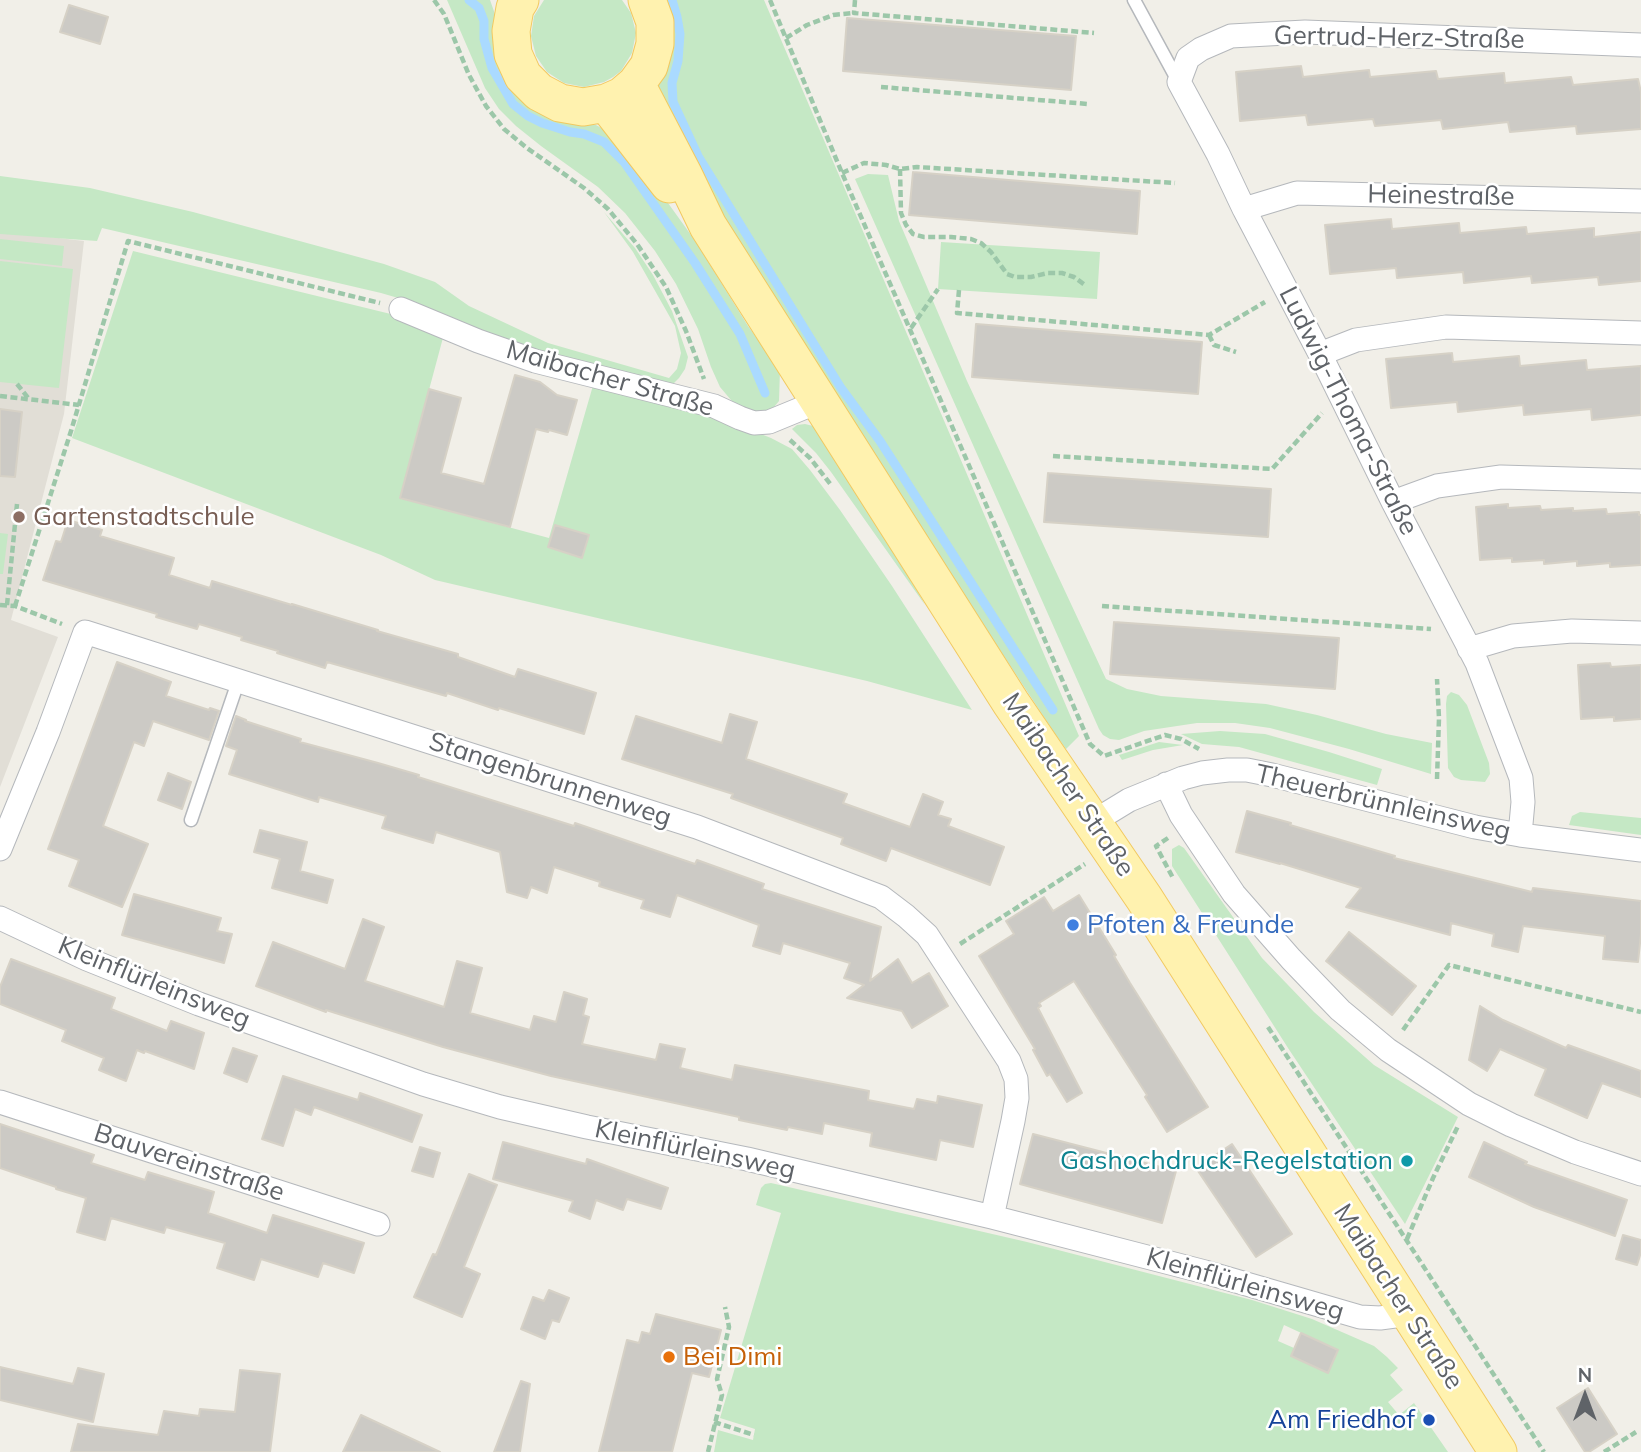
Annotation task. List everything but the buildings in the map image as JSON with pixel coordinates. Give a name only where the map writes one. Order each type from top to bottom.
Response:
[{"type":"main road","points":[[515,3],[511,31],[513,54],[523,76],[539,92],[560,103],[583,107],[606,103],[622,96],[636,84],[649,66],[655,44],[655,22],[647,0]]},
{"type":"main road","name":"Maibacher Straße","points":[[636,84],[708,226],[1011,703],[1150,908],[1498,1452]]},
{"type":"main road","name":"Maibacher Straße","points":[[606,103],[667,181],[708,226]]},
{"type":"street","name":"Gertrud-Herz-Straße","points":[[1179,82],[1188,58],[1231,36],[1305,32],[1641,45]]},
{"type":"street","name":"Ludwig-Thoma-Straße","points":[[1179,82],[1477,663],[1521,778],[1523,802],[1520,835]]},
{"type":"street","name":"Heinestraße","points":[[1244,209],[1297,193],[1641,201]]},
{"type":"street","name":"Maibacher Straße","points":[[401,309],[535,361],[714,406],[754,423],[769,422],[820,401]]},
{"type":"street","points":[[1320,354],[1356,340],[1446,327],[1641,333]]},
{"type":"street","points":[[1393,502],[1437,486],[1501,477],[1641,481]]},
{"type":"street","points":[[1464,639],[1572,631],[1641,633]]},
{"type":"street","points":[[0,849],[85,632]]},
{"type":"street","name":"Stangenbrunnenweg","points":[[85,632],[697,827],[881,897],[927,935],[1009,1061],[1016,1079],[1017,1098],[992,1217]]},
{"type":"street","name":"Theuerbrünnleinsweg","points":[[1093,822],[1129,800],[1166,784],[1202,773],[1247,770],[1450,821],[1520,835],[1641,850]]},
{"type":"street","points":[[1166,784],[1181,815],[1234,894],[1340,1010],[1388,1050],[1469,1104],[1542,1139],[1641,1174]]},
{"type":"street","name":"Kleinflürleinsweg","points":[[0,918],[199,1004],[436,1088],[500,1107],[747,1159],[992,1217],[1205,1272],[1360,1317],[1387,1317],[1407,1312]]},
{"type":"street","name":"Bauvereinstraße","points":[[0,1102],[378,1224]]},
{"type":"lane","name":"Ludwig-Thoma-Straße","points":[[1134,0],[1179,82]]},
{"type":"lane","points":[[191,820],[238,682]]},
{"type":"path","points":[[434,0],[444,14],[486,106],[504,130],[584,188],[608,209],[637,244],[666,287],[714,406]]},
{"type":"path","points":[[770,0],[842,173],[1090,744],[1104,756],[1166,735]]},
{"type":"path","points":[[855,0],[855,13]]},
{"type":"path","points":[[786,38],[807,24],[833,15],[855,13],[1094,33]]},
{"type":"path","points":[[881,87],[1088,104]]},
{"type":"path","points":[[842,173],[864,163],[900,169],[917,167],[1175,183]]},
{"type":"path","points":[[900,169],[901,214],[913,234],[971,239],[991,252],[1007,274],[1031,276],[1062,273],[1074,276],[1085,285]]},
{"type":"path","points":[[15,606],[128,241],[401,309]]},
{"type":"path","points":[[910,329],[938,289]]},
{"type":"path","points":[[959,290],[957,313],[1209,335],[1287,289]]},
{"type":"path","points":[[1209,335],[1213,345],[1236,352]]},
{"type":"path","points":[[17,384],[30,400]]},
{"type":"path","points":[[1052,456],[1272,469],[1338,394]]},
{"type":"path","points":[[0,396],[79,405]]},
{"type":"path","points":[[17,504],[3,605],[15,606],[85,632]]},
{"type":"path","points":[[1102,606],[1408,628],[1464,639]]},
{"type":"path","points":[[1437,679],[1437,779]]},
{"type":"path","points":[[1156,846],[1177,886]]},
{"type":"path","points":[[941,955],[1086,863]]},
{"type":"path","points":[[1388,1050],[1449,965],[1641,1012]]},
{"type":"path","points":[[1265,1023],[1544,1452]]},
{"type":"path","points":[[1406,1240],[1469,1104]]},
{"type":"path","points":[[708,1452],[722,1395],[717,1379],[729,1327],[726,1307]]},
{"type":"path","points":[[714,1423],[754,1434]]},
{"type":"path","points":[[1604,1452],[1636,1432]]},
{"type":"shaded area","name":"Gartenstadtschule","points":[[0,231],[84,241],[64,414],[11,620],[58,637],[0,787]]},
{"type":"green space","points":[[447,0],[490,0],[496,17],[578,121],[596,125],[612,134],[645,171],[696,242],[748,326],[780,370],[779,401],[774,407],[765,412],[739,407],[720,387],[698,329],[676,284],[655,251],[625,213],[598,187],[541,146],[499,109],[485,88]]},
{"type":"green space","points":[[544,0],[622,0],[631,13],[636,33],[632,53],[621,71],[604,82],[584,87],[564,83],[547,72],[536,56],[531,36],[534,16]]},
{"type":"green space","points":[[661,0],[764,0],[1079,736],[1066,749],[912,516],[747,258],[655,92]]},
{"type":"green space","points":[[868,174],[888,175],[899,221],[967,381],[1106,679],[1127,689],[1161,696],[1266,704],[1432,743],[1431,774],[1270,728],[1235,723],[1197,723],[1144,731],[1119,740],[1103,735],[855,179]]},
{"type":"green space","points":[[0,176],[90,188],[193,212],[384,264],[435,282],[469,306],[548,343],[669,378],[677,369],[681,353],[675,326],[633,252],[604,212],[635,248],[672,311],[688,357],[685,369],[671,386],[547,353],[486,333],[422,305],[381,293],[102,228],[97,241],[0,234]]},
{"type":"green space","points":[[0,239],[64,246],[62,266],[0,259]]},
{"type":"green space","points":[[941,242],[1100,252],[1097,299],[938,289]]},
{"type":"green space","points":[[133,251],[403,317],[444,334],[400,498],[549,538],[594,382],[715,416],[792,449],[840,510],[972,710],[867,681],[435,580],[381,555],[72,438]],"holes":[[[555,525],[589,535],[582,558],[549,547]]]},
{"type":"green space","points":[[0,261],[73,269],[59,388],[0,382]]},
{"type":"green space","points":[[805,424],[817,427],[891,543],[925,605],[831,472],[792,429]]},
{"type":"green space","points":[[0,533],[8,534],[3,574],[0,574]]},
{"type":"green space","points":[[1451,692],[1459,695],[1467,705],[1489,763],[1490,774],[1485,782],[1461,780],[1454,777],[1448,768],[1446,704],[1447,696]]},
{"type":"green space","points":[[1220,731],[1265,734],[1382,769],[1377,785],[1239,747],[1202,744],[1181,734]]},
{"type":"green space","points":[[1159,742],[1183,745],[1153,750],[1122,760],[1119,755]]},
{"type":"green space","points":[[1580,812],[1641,818],[1641,835],[1569,825],[1572,816]]},
{"type":"green space","points":[[1179,845],[1184,848],[1262,958],[1314,1012],[1374,1065],[1458,1117],[1405,1224],[1172,866],[1172,849]]},
{"type":"green space","points":[[771,1183],[1027,1242],[1252,1300],[1312,1319],[1374,1346],[1387,1357],[1398,1368],[1390,1375],[1403,1390],[1388,1402],[1399,1415],[1414,1403],[1448,1452],[714,1452],[718,1430],[753,1440],[755,1429],[720,1418],[781,1213],[756,1205],[761,1188]],"holes":[[[1284,1325],[1338,1350],[1328,1373],[1291,1356],[1294,1348],[1278,1341]]]},
{"type":"waterway","points":[[469,0],[479,8],[484,21],[484,39],[492,68],[513,104],[542,123],[604,142],[624,162],[695,263],[740,334],[765,393]]},
{"type":"waterway","points":[[672,0],[680,34],[678,61],[672,83],[673,102],[698,156],[841,388],[880,441],[1053,710]]},
{"type":"place","name":"Gartenstadtschule","points":[[19,517]]},
{"type":"place","name":"Pfoten & Freunde","points":[[1073,925]]},
{"type":"place","name":"Gashochdruck-Regelstation","points":[[1407,1161]]},
{"type":"place","name":"Bei Dimi","points":[[669,1357]]},
{"type":"place","name":"Am Friedhof","points":[[1429,1420]]}]
